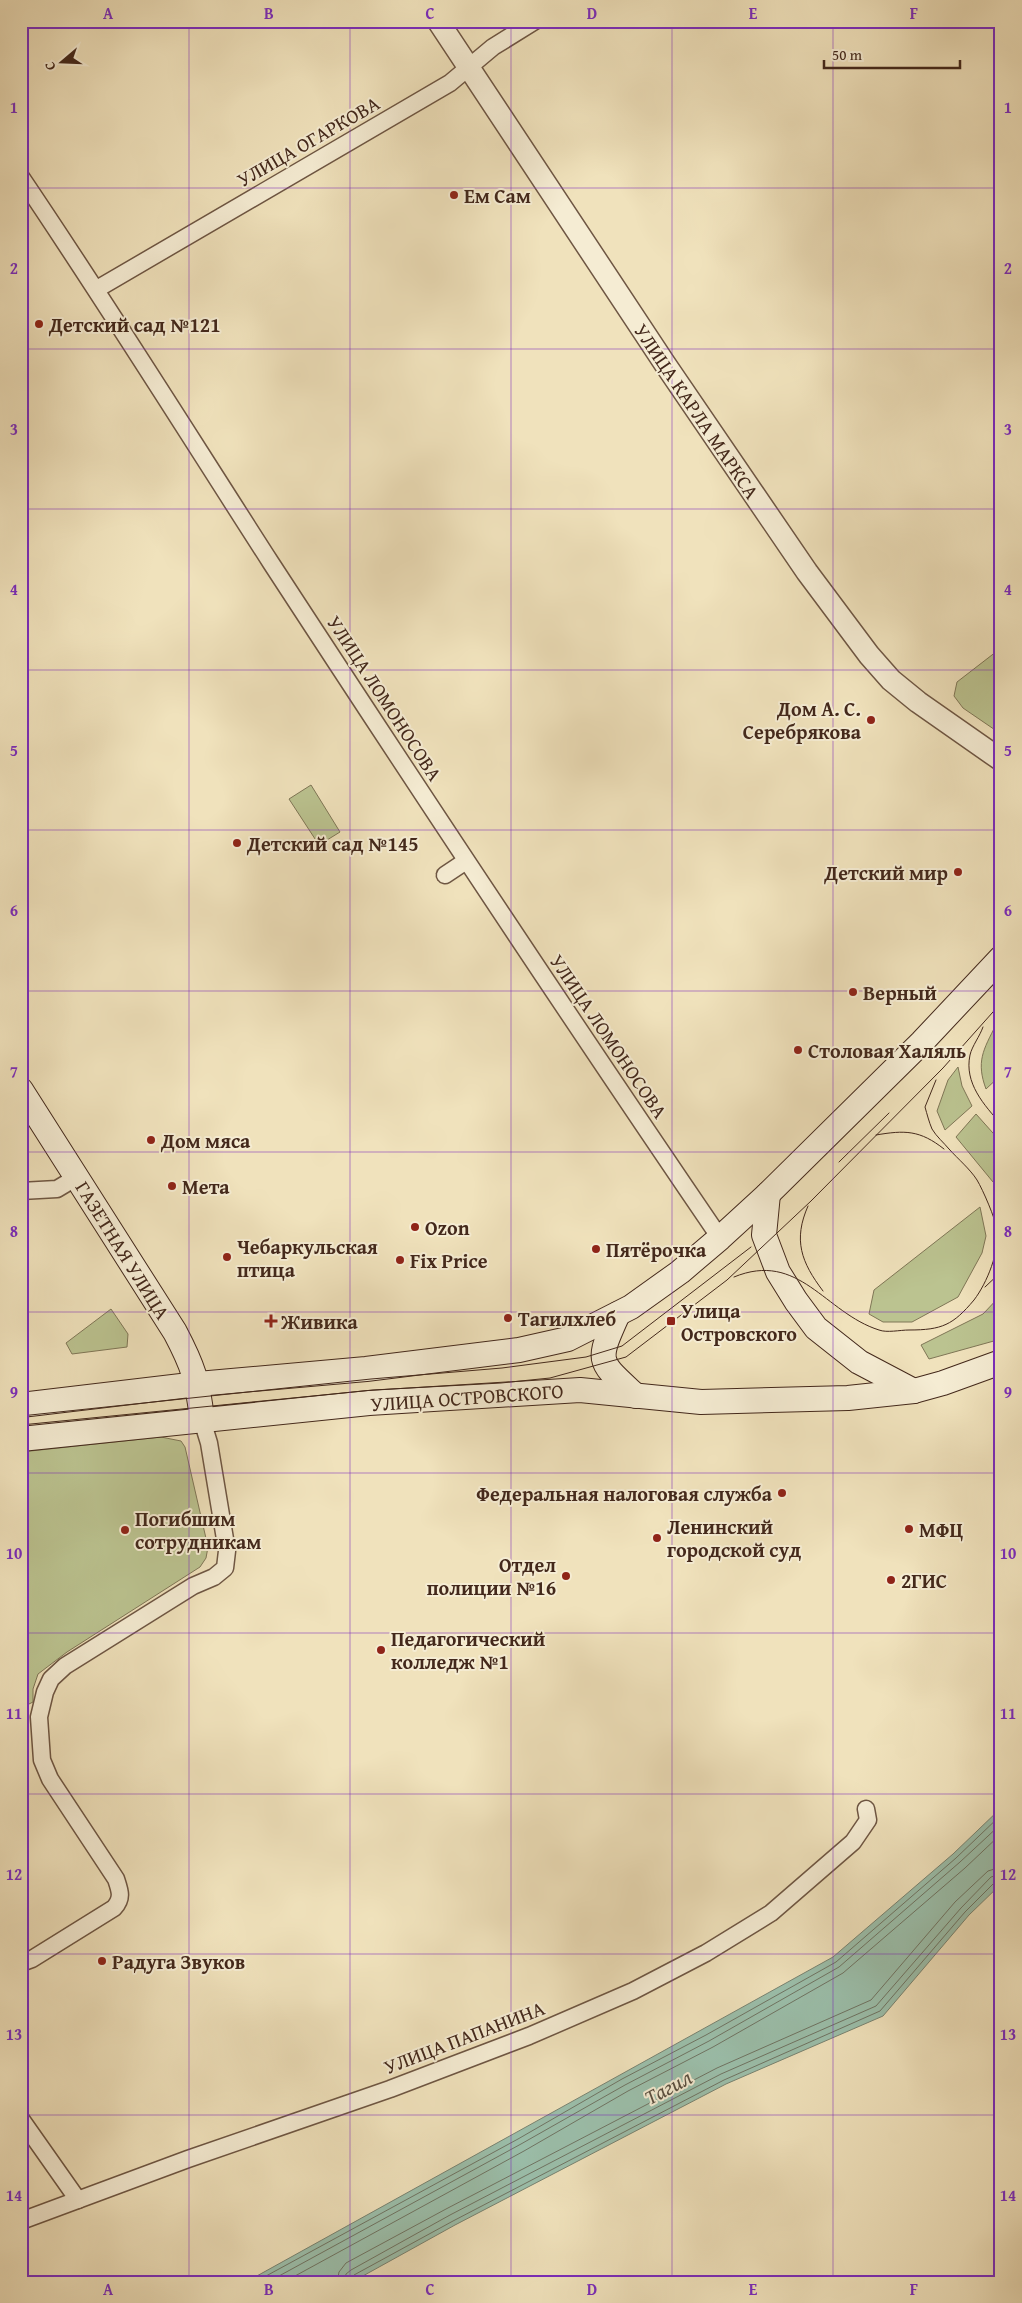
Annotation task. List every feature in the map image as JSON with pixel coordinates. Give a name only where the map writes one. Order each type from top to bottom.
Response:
[{"type":"main road","name":"УЛИЦА ОСТРОВСКОГО","points":[[21,1404],[198,1384],[366,1369],[519,1350],[568,1339],[631,1308],[680,1272],[720,1238],[768,1194],[922,1042],[1001,958]]},
{"type":"main road","name":"ГАЗЕТНАЯ УЛИЦА","points":[[21,1090],[175,1332],[192,1364],[198,1384],[202,1420]]},
{"type":"main road","points":[[768,1194],[764,1235],[778,1272],[816,1328],[859,1362],[914,1391]]},
{"type":"main road","points":[[618,1314],[606,1340],[602,1356],[605,1367],[636,1396]]},
{"type":"main road","name":"УЛИЦА ОСТРОВСКОГО","points":[[21,1439],[369,1403],[570,1391],[702,1402],[834,1399],[914,1391],[943,1383],[1001,1362]]},
{"type":"street","name":"УЛИЦА КАРЛА МАРКСА","points":[[438,21],[665,364],[807,572],[869,654],[891,680],[918,702],[1001,760]]},
{"type":"street","name":"УЛИЦА ОГАРКОВА","points":[[97,289],[441,88],[470,68],[492,48],[535,21]]},
{"type":"street","name":"УЛИЦА ЛОМОНОСОВА","points":[[21,177],[97,289],[200,453],[466,861],[551,986],[613,1082],[720,1238]]},
{"type":"street","points":[[445,874],[466,861]]},
{"type":"street","points":[[21,1191],[57,1189],[77,1177]]},
{"type":"street","points":[[21,1962],[32,1959],[114,1908],[119,1902],[121,1892],[116,1879],[50,1779],[42,1760],[39,1717],[45,1692],[51,1679],[65,1666],[138,1619],[225,1568],[227,1551],[209,1443],[202,1420]]},
{"type":"street","name":"УЛИЦА ПАПАНИНА","points":[[21,2221],[197,2156],[399,2086],[529,2036],[633,1991],[706,1953],[771,1913],[853,1842],[868,1820],[866,1809]]},
{"type":"street","points":[[21,2119],[78,2200]]},
{"type":"shaded area","points":[[1001,648],[1001,734],[963,708],[954,696],[957,682]]},
{"type":"shaded area","points":[[311,785],[340,832],[319,845],[289,799]]},
{"type":"shaded area","points":[[1001,1023],[1001,1075],[986,1089],[983,1080],[982,1056],[996,1025]]},
{"type":"shaded area","points":[[958,1067],[962,1086],[972,1106],[945,1130],[937,1111],[948,1080]]},
{"type":"shaded area","points":[[976,1114],[1001,1142],[1001,1176],[993,1182],[956,1137]]},
{"type":"shaded area","points":[[980,1207],[986,1236],[982,1253],[958,1297],[912,1322],[883,1322],[869,1314],[874,1290]]},
{"type":"shaded area","points":[[1001,1295],[1001,1339],[929,1359],[921,1345],[983,1314]]},
{"type":"shaded area","points":[[111,1309],[128,1334],[127,1347],[72,1354],[66,1343]]},
{"type":"shaded area","points":[[161,1437],[181,1441],[185,1447],[208,1547],[206,1558],[200,1567],[67,1652],[38,1674],[33,1689],[33,1702],[23,1707],[21,1704],[21,1452]]},
{"type":"water","name":"Тагил","points":[[1001,1808],[1001,1884],[969,1915],[883,2016],[726,2084],[455,2225],[352,2282],[246,2282],[833,1957],[953,1854]]},
{"type":"tram line","points":[[21,1425],[373,1390],[501,1383],[550,1378],[626,1357],[727,1280],[811,1201],[943,1068],[1001,1003]]},
{"type":"tram line","points":[[983,1027],[970,1055],[970,1075],[982,1101],[1001,1124]]},
{"type":"tram line","points":[[734,1277],[757,1271],[776,1272],[794,1277],[860,1322],[882,1331],[930,1329],[946,1324],[960,1315],[974,1300],[988,1276],[996,1247],[997,1229],[977,1180],[932,1129],[925,1107],[936,1080]]},
{"type":"tram line","points":[[839,1162],[889,1113]]},
{"type":"tram line","points":[[876,1135],[895,1132],[912,1133],[927,1138],[944,1149]]},
{"type":"tram line","points":[[808,1206],[803,1218],[800,1240],[809,1270],[823,1291]]},
{"type":"tram line","points":[[21,1416],[371,1379],[502,1368],[586,1357],[622,1346],[751,1247]]},
{"type":"tram line","points":[[985,1287],[1001,1272]]},
{"type":"place","name":"Ем Сам","points":[[454,195]]},
{"type":"place","name":"Детский сад №121","points":[[39,324]]},
{"type":"place","name":"Дом А. С. Серебрякова","points":[[871,720]]},
{"type":"place","name":"Детский сад №145","points":[[237,843]]},
{"type":"place","name":"Детский мир","points":[[958,872]]},
{"type":"place","name":"Верный","points":[[853,992]]},
{"type":"place","name":"Столовая Халяль","points":[[798,1050]]},
{"type":"place","name":"Дом мяса","points":[[151,1140]]},
{"type":"place","name":"Мета","points":[[172,1186]]},
{"type":"place","name":"Ozon","points":[[415,1227]]},
{"type":"place","name":"Пятёрочка","points":[[596,1249]]},
{"type":"place","name":"Чебаркульская птица","points":[[227,1257]]},
{"type":"place","name":"Fix Price","points":[[400,1260]]},
{"type":"place","name":"Тагилхлеб","points":[[508,1318]]},
{"type":"place","name":"Живика","points":[[271,1321]]},
{"type":"place","name":"Улица Островского","points":[[671,1321]]},
{"type":"place","name":"Федеральная налоговая служба","points":[[782,1493]]},
{"type":"place","name":"МФЦ","points":[[909,1529]]},
{"type":"place","name":"Погибшим сотрудникам","points":[[125,1530]]},
{"type":"place","name":"Ленинский городской суд","points":[[657,1538]]},
{"type":"place","name":"Отдел полиции №16","points":[[566,1576]]},
{"type":"place","name":"2ГИС","points":[[891,1580]]},
{"type":"place","name":"Педагогический колледж №1","points":[[381,1650]]},
{"type":"place","name":"Радуга Звуков","points":[[102,1961]]}]
